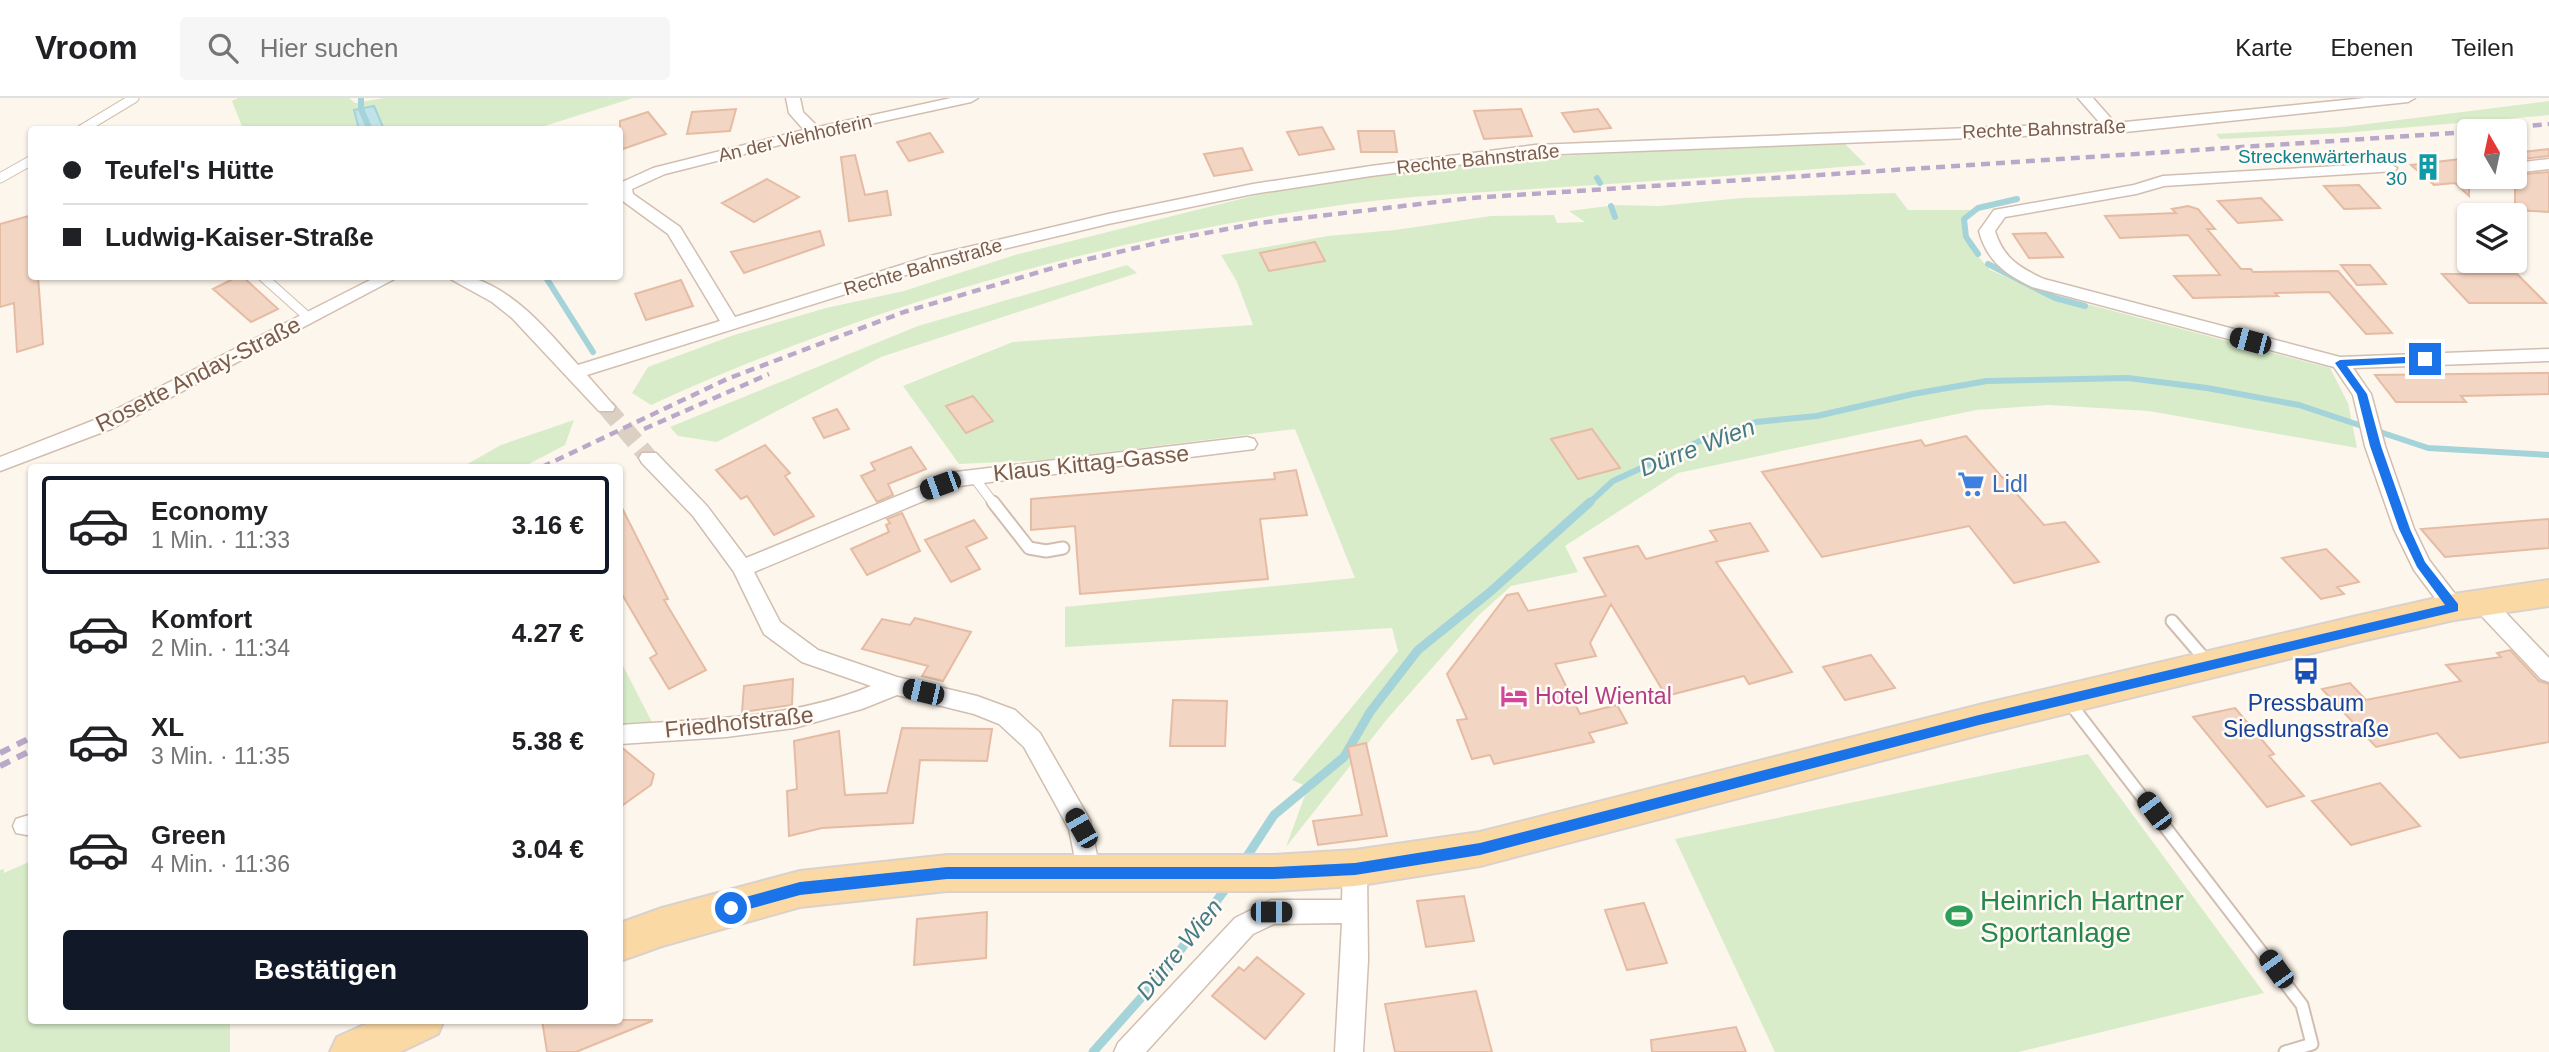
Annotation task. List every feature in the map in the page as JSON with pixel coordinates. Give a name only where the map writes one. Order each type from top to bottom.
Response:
[{"type":"main road","points":[[623,941],[662,927],[800,888],[947,873],[1274,873],[1355,869],[1480,849],[2067,699],[2468,605],[2549,593]]},
{"type":"main road","points":[[352,1052],[414,1024]]},
{"type":"street","points":[[793,98],[796,113],[815,132]]},
{"type":"street","name":"An der Viehhoferin","points":[[623,189],[635,180],[659,171],[815,132],[971,98]]},
{"type":"street","points":[[2085,98],[2111,127]]},
{"type":"street","name":"Rechte Bahnstraße","points":[[573,373],[936,260],[1240,191],[1371,171],[1535,150],[2111,127],[2314,110],[2408,98]]},
{"type":"street","points":[[2527,167],[2549,164]]},
{"type":"street","points":[[2389,168],[2158,177],[2136,189],[2000,213],[1987,231],[1991,249],[2010,270],[2038,284],[2340,363],[2549,355]]},
{"type":"street","name":"An der Viehhoferin","points":[[623,192],[674,231],[731,324]]},
{"type":"street","name":"Rosette Anday-Straße","points":[[0,464],[104,424],[384,280]]},
{"type":"street","points":[[464,280],[513,308],[606,407]]},
{"type":"street","points":[[2340,363],[2362,394],[2375,446],[2404,529],[2421,564],[2549,673]]},
{"type":"street","name":"Klaus Kittag-Gasse","points":[[742,568],[924,491],[973,476],[1069,467],[1247,444]]},
{"type":"street","points":[[649,458],[700,511],[742,568],[772,628],[810,656],[896,686],[977,705],[1007,717],[1032,740],[1081,828],[1088,872]]},
{"type":"street","name":"Friedhofstraße","points":[[623,735],[750,726],[812,716],[859,703],[896,686]]},
{"type":"street","points":[[1349,1052],[1356,911],[1355,869]]},
{"type":"street","points":[[1128,1052],[1244,926],[1271,912],[1356,911]]},
{"type":"lane","points":[[88,126],[134,98]]},
{"type":"lane","points":[[0,178],[28,162]]},
{"type":"lane","points":[[266,280],[309,318]]},
{"type":"lane","points":[[973,476],[1029,548],[1046,551],[1063,548]]},
{"type":"lane","points":[[2172,621],[2210,665]]},
{"type":"lane","points":[[2067,699],[2302,1005],[2312,1044],[2285,1052]]},
{"type":"green space","points":[[238,98],[349,98],[355,103],[384,98],[633,98],[545,126],[383,126],[354,110],[358,126],[242,126],[232,101]]},
{"type":"green space","points":[[2549,101],[2549,115],[2539,116],[2457,119],[2457,123],[2343,133],[2220,139],[2216,134],[2343,127]]},
{"type":"green space","points":[[1843,142],[1866,165],[1392,199],[1252,219],[1163,237],[988,280],[903,307],[818,336],[651,405],[632,393],[648,367],[734,335],[826,308],[904,291],[1015,255],[1257,195],[1377,175],[1539,157]]},
{"type":"green space","points":[[1895,193],[1908,210],[1973,210],[1964,225],[1963,239],[1990,270],[2041,292],[2330,368],[2348,403],[2357,448],[2149,411],[2049,405],[1976,410],[1678,473],[1565,546],[1578,572],[1511,586],[1477,617],[1388,718],[1286,847],[1308,787],[1292,780],[1398,651],[1392,628],[1065,647],[1065,607],[1355,578],[1295,429],[1043,460],[959,464],[903,386],[1013,342],[1253,325],[1237,282],[1221,255],[1328,236],[1395,230],[1491,216],[1554,215],[1557,223],[1585,222],[1569,211],[1616,205],[1659,206],[1742,198]]},
{"type":"green space","points":[[1127,265],[1137,273],[881,357],[717,442],[678,436],[670,427],[918,326]]},
{"type":"green space","points":[[574,420],[565,445],[529,464],[467,464],[501,445]]},
{"type":"green space","points":[[623,666],[657,732],[623,735]]},
{"type":"green space","name":"Heinrich Hartner Sportanlage","points":[[2088,754],[2264,993],[2018,1052],[1775,1052],[1675,839]]},
{"type":"green space","points":[[28,862],[28,1024],[230,1024],[230,1052],[0,1052],[0,870],[4,869],[4,873]]},
{"type":"water","points":[[374,106],[383,126],[358,126],[354,110]]},
{"type":"building","points":[[736,109],[730,131],[687,134],[692,112]]},
{"type":"building","points":[[1521,109],[1532,136],[1484,139],[1474,111]]},
{"type":"building","points":[[1598,109],[1611,128],[1574,132],[1562,113]]},
{"type":"building","points":[[648,112],[666,134],[623,149],[623,126],[620,126],[620,121]]},
{"type":"building","points":[[1322,127],[1334,149],[1299,155],[1287,132]]},
{"type":"building","points":[[1358,131],[1394,131],[1397,152],[1361,152]]},
{"type":"building","points":[[930,133],[943,152],[909,161],[897,142]]},
{"type":"building","points":[[1242,148],[1252,170],[1214,176],[1204,154]]},
{"type":"building","points":[[2549,149],[2549,156],[2527,159],[2527,152]]},
{"type":"building","points":[[855,155],[865,195],[887,191],[891,215],[849,221],[841,157]]},
{"type":"building","points":[[2457,159],[2457,185],[2434,185],[2411,165]]},
{"type":"building","points":[[2549,172],[2549,212],[2527,211],[2527,203],[2515,203],[2515,189],[2527,189],[2527,174]]},
{"type":"building","points":[[767,179],[799,197],[754,222],[722,203]]},
{"type":"building","points":[[2359,185],[2380,208],[2344,209],[2324,186]]},
{"type":"building","points":[[2261,198],[2282,220],[2238,223],[2218,201]]},
{"type":"building","points":[[2188,206],[2198,209],[2215,229],[2207,229],[2241,269],[2251,269],[2253,272],[2338,271],[2392,333],[2366,334],[2329,292],[2193,298],[2174,276],[2220,275],[2188,235],[2120,238],[2105,216],[2176,213],[2172,209]]},
{"type":"building","points":[[28,216],[28,280],[38,280],[43,344],[17,352],[14,303],[0,307],[0,224]]},
{"type":"building","points":[[820,231],[824,245],[744,273],[731,252]]},
{"type":"building","points":[[2046,233],[2063,257],[2029,258],[2013,234]]},
{"type":"building","points":[[1315,242],[1325,261],[1269,271],[1260,253]]},
{"type":"building","points":[[2341,265],[2370,265],[2386,284],[2357,285]]},
{"type":"building","points":[[2442,274],[2517,274],[2546,303],[2469,303]]},
{"type":"building","points":[[231,280],[246,280],[278,309],[251,322],[213,289]]},
{"type":"building","points":[[681,280],[693,306],[646,320],[635,294]]},
{"type":"building","points":[[2549,373],[2549,394],[2461,396],[2466,402],[2396,402],[2375,375]]},
{"type":"building","points":[[973,396],[993,421],[966,433],[946,406]]},
{"type":"building","points":[[837,409],[849,429],[824,438],[813,418]]},
{"type":"building","points":[[1592,429],[1620,468],[1578,479],[1551,439]]},
{"type":"building","points":[[1966,436],[2044,525],[2065,522],[2099,562],[2014,583],[1969,526],[1822,557],[1762,472],[1921,440],[1925,446]]},
{"type":"building","points":[[765,445],[790,473],[785,476],[814,516],[774,535],[747,496],[741,499],[716,470]]},
{"type":"building","points":[[911,447],[926,469],[888,484],[893,495],[877,502],[861,476],[875,470],[871,463]]},
{"type":"building","points":[[1296,470],[1307,515],[1260,519],[1268,579],[1080,594],[1075,526],[1031,530],[1031,499],[1275,479],[1274,473]]},
{"type":"building","points":[[623,510],[668,599],[664,600],[706,670],[669,689],[650,658],[657,654],[623,596]]},
{"type":"building","points":[[902,513],[920,551],[867,575],[851,549],[889,532],[886,525],[890,523],[887,519]]},
{"type":"building","points":[[2549,519],[2549,548],[2445,557],[2421,529]]},
{"type":"building","points":[[974,520],[987,538],[966,547],[980,569],[951,582],[925,540]]},
{"type":"building","points":[[1750,523],[1768,551],[1716,562],[1792,672],[1749,684],[1744,676],[1666,696],[1611,604],[1590,643],[1596,656],[1555,664],[1580,714],[1617,705],[1627,723],[1589,733],[1594,742],[1494,764],[1490,755],[1472,759],[1457,720],[1467,719],[1447,674],[1507,595],[1518,593],[1528,611],[1606,596],[1584,558],[1638,546],[1646,559],[1717,541],[1710,531]]},
{"type":"building","points":[[2326,549],[2359,582],[2337,587],[2344,594],[2321,599],[2282,558]]},
{"type":"building","points":[[915,618],[971,632],[943,681],[922,676],[928,666],[862,649],[882,619],[910,625]]},
{"type":"building","points":[[2510,650],[2539,681],[2549,684],[2549,742],[2460,758],[2437,733],[2376,747],[2322,689],[2350,683],[2366,700],[2461,681],[2446,665],[2501,657],[2497,653]]},
{"type":"building","points":[[1871,655],[1895,688],[1845,700],[1823,667]]},
{"type":"building","points":[[793,679],[792,705],[742,712],[744,686]]},
{"type":"building","points":[[1173,700],[1227,701],[1225,746],[1170,746]]},
{"type":"building","points":[[2235,708],[2274,754],[2269,756],[2304,796],[2267,807],[2193,717]]},
{"type":"building","points":[[902,728],[992,729],[987,761],[920,760],[913,823],[822,828],[789,836],[787,791],[797,789],[794,741],[839,731],[845,795],[887,793]]},
{"type":"building","points":[[1366,743],[1387,836],[1318,845],[1313,821],[1362,815],[1348,747]]},
{"type":"building","points":[[623,748],[654,774],[651,785],[623,805]]},
{"type":"building","points":[[2380,783],[2420,826],[2351,845],[2312,801]]},
{"type":"building","points":[[1464,896],[1474,941],[1426,947],[1417,901]]},
{"type":"building","points":[[1644,903],[1667,963],[1627,970],[1605,910]]},
{"type":"building","points":[[987,912],[986,958],[914,965],[917,919]]},
{"type":"building","points":[[1257,957],[1304,994],[1265,1039],[1212,996],[1239,967],[1244,971]]},
{"type":"building","points":[[1476,991],[1492,1052],[1395,1052],[1385,1004]]},
{"type":"building","points":[[623,1020],[652,1020],[576,1052],[547,1052],[543,1024],[623,1024]]},
{"type":"building","points":[[1736,1027],[1746,1052],[1652,1052],[1651,1040]]},
{"type":"waterway","points":[[361,98],[361,109],[368,126]]},
{"type":"waterway","points":[[1597,178],[1600,183]]},
{"type":"waterway","points":[[1978,254],[1966,237],[1964,219],[1978,208],[2017,199]]},
{"type":"waterway","points":[[1611,206],[1615,217]]},
{"type":"waterway","points":[[1988,264],[2055,298],[2085,306]]},
{"type":"waterway","points":[[548,280],[593,352]]},
{"type":"waterway","name":"Dürre Wien","points":[[1588,504],[1613,481],[1702,440],[1756,422],[1817,416],[1913,394],[1987,381],[2128,378],[2207,388],[2299,405],[2428,448],[2549,455]]},
{"type":"waterway","name":"Dürre Wien","points":[[1242,864],[1274,815],[1344,757],[1370,712],[1418,650],[1490,592],[1590,502]]},
{"type":"waterway","name":"Dürre Wien","points":[[1093,1052],[1165,971],[1229,884]]},
{"type":"tunnel","points":[[606,407],[649,458]]},
{"type":"railway","points":[[2527,126],[2549,124]]},
{"type":"railway","points":[[548,464],[727,379],[904,312],[1063,265],[1174,239],[1259,223],[1471,198],[2457,133]]},
{"type":"railway","points":[[644,429],[769,374]]},
{"type":"railway","points":[[0,753],[28,739]]},
{"type":"railway","points":[[0,766],[28,752]]},
{"type":"place","name":"Streckenwärterhaus 30","points":[[2428,167]]},
{"type":"place","name":"Lidl","points":[[1971,484]]},
{"type":"place","name":"Pressbaum Siedlungsstraße","points":[[2306,671]]},
{"type":"place","name":"Hotel Wiental","points":[[1514,696]]},
{"type":"place","name":"Heinrich Hartner Sportanlage","points":[[1959,916]]},
{"type":"route","points":[[731,908],[800,888],[947,873],[1274,873],[1355,869],[1419,860],[1480,849],[1608,818],[1979,720],[2454,607],[2421,564],[2404,529],[2375,446],[2362,394],[2340,363],[2425,359]]}]
